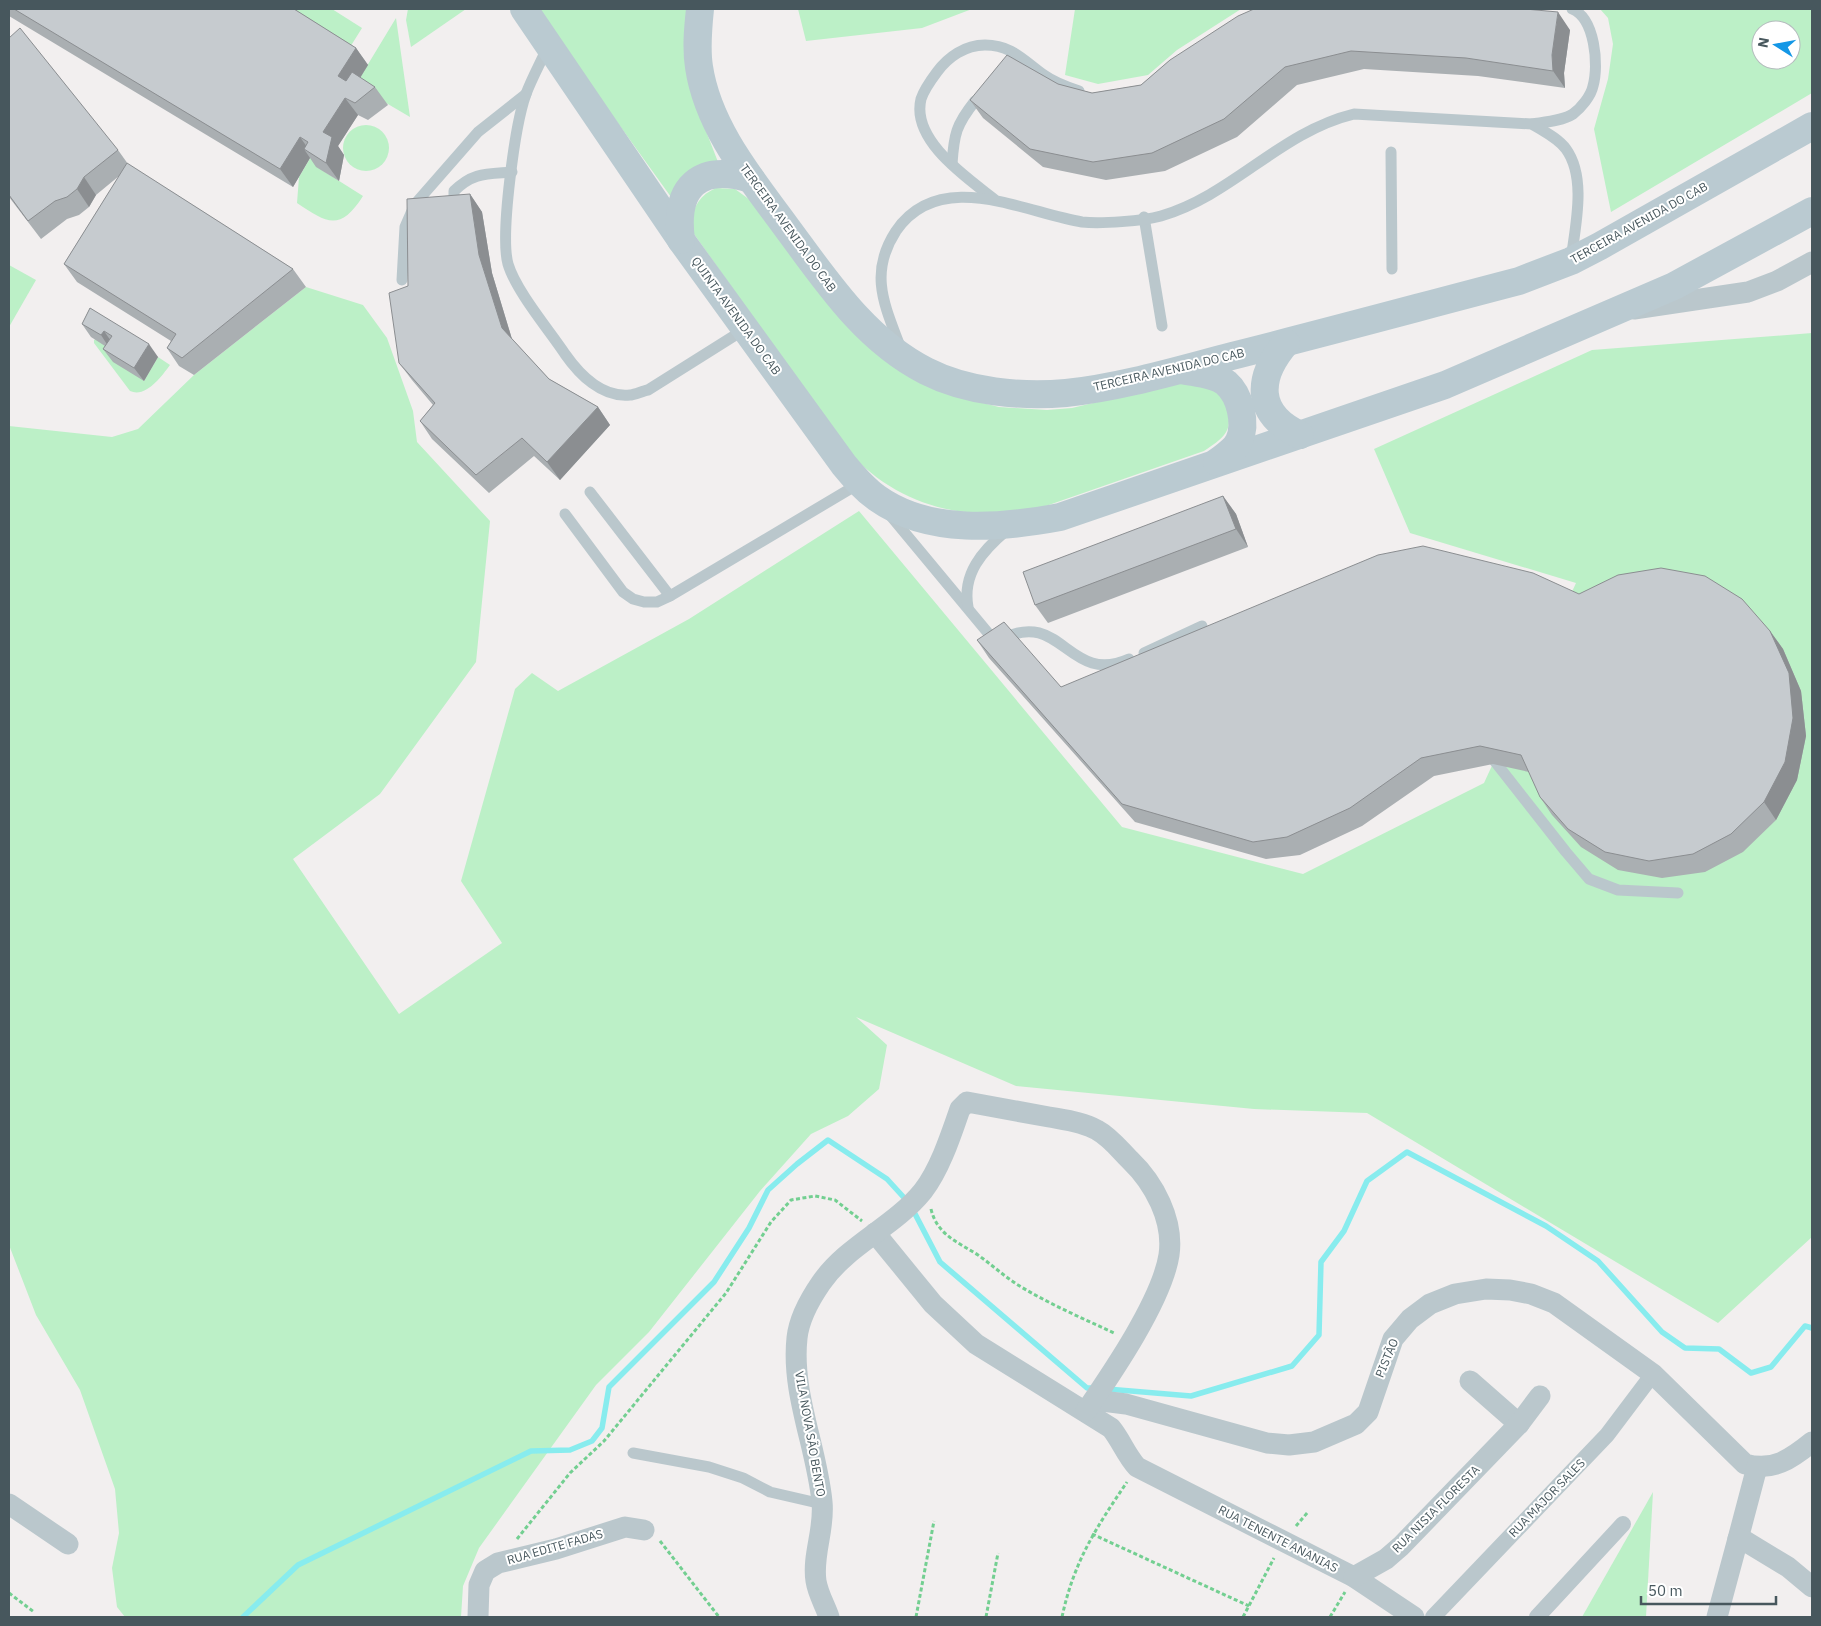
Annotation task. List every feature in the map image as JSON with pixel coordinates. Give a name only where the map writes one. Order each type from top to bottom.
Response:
[{"type":"main road","name":"QUINTA AVENIDA DO CAB","points":[[524,9],[618,150],[681,240],[844,465],[868,490],[893,508],[927,520],[964,524],[1014,524]]},
{"type":"main road","name":"TERCEIRA AVENIDA DO CAB","points":[[700,9],[697,37],[699,67],[708,101],[720,129],[751,179],[837,295],[876,336],[905,360],[928,372],[954,382],[1022,394],[1065,393],[1100,388],[1286,343],[1519,281],[1571,261],[1812,126]]},
{"type":"main road","points":[[681,240],[679,218],[681,201],[696,182],[715,174],[738,175],[751,179]]},
{"type":"main road","points":[[1014,524],[1060,517],[1445,385],[1674,286],[1812,211]]},
{"type":"main road","points":[[1286,343],[1270,364],[1264,391],[1270,410],[1276,420],[1283,427],[1300,435]]},
{"type":"main road","points":[[1178,370],[1206,375],[1226,382],[1242,412],[1240,441],[1230,452],[1212,466]]},
{"type":"street","points":[[1614,312],[1708,300],[1748,292],[1809,266]]},
{"type":"street","name":"VILA NOVA SÃO BENTO","points":[[829,1617],[816,1581],[822,1504],[801,1393],[797,1360],[797,1336],[804,1312],[822,1281],[854,1249],[921,1193],[930,1181],[960,1108],[968,1102],[1074,1122],[1096,1129],[1140,1169],[1154,1187],[1168,1230],[1169,1253],[1164,1276],[1131,1341]]},
{"type":"street","points":[[875,1233],[933,1304],[976,1344],[1090,1406],[1119,1437],[1128,1457],[1137,1467]]},
{"type":"street","name":"PISTÃO","points":[[1090,1406],[1147,1410],[1267,1443],[1289,1445],[1314,1442],[1356,1424],[1368,1412],[1393,1339],[1410,1319],[1430,1304],[1455,1294],[1486,1289],[1510,1290],[1531,1294],[1554,1304],[1653,1374],[1745,1464],[1757,1467]]},
{"type":"street","points":[[1090,1406],[1131,1341]]},
{"type":"street","name":"RUA MAJOR SALES","points":[[1434,1617],[1607,1434],[1653,1374]]},
{"type":"street","points":[[1470,1381],[1519,1424]]},
{"type":"street","name":"RUA NISIA FLORESTA","points":[[1354,1577],[1386,1559],[1401,1546],[1519,1424],[1540,1396]]},
{"type":"street","points":[[1717,1617],[1757,1467],[1778,1466],[1812,1442]]},
{"type":"street","name":"RUA TENENTE ANANIAS","points":[[1137,1467],[1354,1577],[1414,1617]]},
{"type":"street","points":[[9,1504],[68,1544]]},
{"type":"street","points":[[1536,1617],[1623,1524]]},
{"type":"street","name":"RUA EDITE FADAS","points":[[478,1617],[479,1585],[485,1571],[498,1563],[556,1549],[625,1527],[644,1530]]},
{"type":"street","points":[[1738,1539],[1746,1541],[1788,1567],[1812,1587]]},
{"type":"lane","points":[[905,360],[885,305],[880,282],[881,264],[887,245],[900,226],[914,212],[934,202],[959,197],[994,199],[1053,216],[1085,222],[1122,222],[1144,217],[1160,216],[1205,198],[1296,137],[1329,120],[1354,114],[1532,124],[1571,115],[1580,108],[1594,86],[1594,46],[1588,26],[1581,16],[1572,9]]},
{"type":"lane","points":[[549,44],[526,94],[520,114],[505,236],[508,265],[525,296],[582,376],[600,388],[616,394],[630,395],[648,390],[745,329]]},
{"type":"lane","points":[[994,199],[952,164],[931,141],[921,118],[922,98],[942,66],[967,48],[985,45],[1019,54],[1045,76],[1063,85],[1092,94]]},
{"type":"lane","points":[[402,280],[405,227],[415,204],[478,132],[526,94]]},
{"type":"lane","points":[[952,164],[954,135],[963,116],[975,101]]},
{"type":"lane","points":[[1532,124],[1556,139],[1567,150],[1575,171],[1579,197],[1571,261]]},
{"type":"lane","points":[[1391,152],[1392,269]]},
{"type":"lane","points":[[454,199],[454,191],[466,179],[481,174],[512,172]]},
{"type":"lane","points":[[1144,217],[1162,326]]},
{"type":"lane","points":[[565,514],[623,592],[633,599],[644,602],[657,602],[868,490],[1009,657]]},
{"type":"lane","points":[[590,492],[670,596]]},
{"type":"lane","points":[[968,609],[966,595],[972,567],[988,547],[1014,524]]},
{"type":"lane","points":[[996,643],[1016,632],[1040,633],[1055,639],[1085,662],[1108,666],[1202,626]]},
{"type":"lane","points":[[1480,742],[1589,879],[1618,890],[1678,893]]},
{"type":"lane","points":[[633,1453],[709,1467],[743,1478],[770,1492],[822,1504]]},
{"type":"path","points":[[930,1181],[928,1198],[932,1213],[938,1226],[947,1237],[976,1254],[1017,1285],[1059,1308],[1131,1341]]},
{"type":"path","points":[[498,1563],[570,1473],[604,1441],[726,1292],[771,1222],[791,1200],[815,1196],[835,1200],[875,1233]]},
{"type":"path","points":[[1062,1617],[1069,1587],[1092,1534],[1137,1467]]},
{"type":"path","points":[[1243,1617],[1282,1542],[1308,1512]]},
{"type":"path","points":[[916,1617],[934,1522]]},
{"type":"path","points":[[644,1530],[670,1552],[719,1617]]},
{"type":"path","points":[[1092,1534],[1249,1606]]},
{"type":"path","points":[[986,1617],[998,1553]]},
{"type":"path","points":[[1330,1617],[1354,1577]]},
{"type":"path","points":[[9,1593],[34,1612]]},
{"type":"green space","points":[[278,9],[332,9],[362,28],[347,52]]},
{"type":"green space","points":[[408,9],[466,9],[411,47],[406,20]]},
{"type":"green space","points":[[536,9],[687,9],[694,100],[718,162],[671,197]]},
{"type":"green space","points":[[798,9],[972,9],[922,28],[806,41]]},
{"type":"green space","points":[[1075,9],[1241,9],[1177,50],[1148,75],[1098,84],[1065,75]]},
{"type":"green space","points":[[1600,9],[1812,9],[1812,93],[1611,212],[1594,129],[1608,79],[1613,44],[1608,18]]},
{"type":"green space","points":[[396,18],[410,117],[364,90],[350,94]]},
{"type":"green space","points":[[361,125],[371,125],[385,135],[389,148],[385,161],[379,167],[371,171],[361,171],[347,161],[343,153],[343,143],[353,129]]},
{"type":"green space","points":[[312,155],[317,167],[363,196],[347,215],[340,219],[325,219],[297,203],[299,177]]},
{"type":"green space","points":[[716,188],[735,189],[761,208],[951,395],[999,407],[1047,410],[1072,408],[1185,381],[1225,394],[1229,422],[1228,428],[1221,439],[1204,451],[1043,507],[1015,512],[962,512],[937,507],[912,498],[889,486],[867,470],[839,441],[694,234],[692,227],[693,213],[699,201],[709,191]]},
{"type":"green space","points":[[9,265],[36,280],[9,327]]},
{"type":"green space","points":[[306,287],[363,305],[387,338],[413,411],[417,442],[490,521],[476,662],[380,794],[293,859],[399,1014],[502,943],[461,881],[515,689],[532,673],[558,691],[689,619],[859,511],[1122,827],[1303,874],[1484,783],[1576,583],[1410,533],[1374,449],[1592,350],[1812,333],[1812,1237],[1718,1323],[1367,1113],[1254,1109],[1016,1086],[856,1017],[887,1045],[879,1089],[848,1116],[811,1134],[760,1191],[649,1332],[596,1385],[479,1548],[463,1586],[461,1617],[125,1617],[117,1607],[112,1568],[119,1533],[115,1489],[80,1390],[36,1315],[9,1245],[9,426],[112,437],[138,429],[194,375]]},
{"type":"green space","points":[[96,339],[110,349],[144,381],[158,357],[170,365],[158,380],[147,389],[142,392],[130,391],[94,343]]},
{"type":"green space","points":[[1653,1492],[1646,1617],[1582,1617]]},
{"type":"building","points":[[14,9],[294,9],[356,48],[338,76],[346,81],[352,72],[375,87],[355,103],[345,98],[323,132],[332,137],[326,163],[304,149],[308,142],[300,137],[280,169]]},
{"type":"building","points":[[1254,9],[1525,9],[1558,12],[1552,55],[1553,71],[1466,58],[1351,51],[1285,67],[1224,119],[1152,153],[1093,162],[1030,149],[970,100],[1007,55],[1058,84],[1092,93],[1141,85],[1170,60],[1238,16]]},
{"type":"building","points":[[20,28],[118,150],[84,177],[77,189],[67,197],[55,201],[28,221],[9,195],[9,38]]},
{"type":"building","points":[[127,163],[293,269],[182,358],[167,348],[176,334],[64,264]]},
{"type":"building","points":[[470,194],[479,255],[502,328],[549,379],[598,407],[547,462],[522,438],[476,475],[420,421],[435,403],[399,363],[389,293],[408,286],[407,199]]},
{"type":"building","points":[[90,308],[149,344],[134,368],[103,349],[112,336],[104,331],[101,335],[82,324]]},
{"type":"building","points":[[1223,496],[1236,529],[1035,605],[1023,572]]},
{"type":"building","points":[[1423,546],[1533,573],[1579,594],[1618,575],[1661,568],[1705,576],[1742,599],[1770,631],[1789,673],[1793,718],[1785,762],[1764,802],[1731,834],[1693,854],[1649,861],[1605,852],[1568,829],[1540,797],[1521,755],[1480,746],[1421,758],[1350,808],[1287,837],[1253,842],[1122,804],[977,640],[1004,622],[1061,687],[1378,555]]},
{"type":"waterway","points":[[243,1617],[298,1565],[531,1451],[570,1450],[592,1441],[602,1428],[609,1387],[714,1282],[749,1228],[768,1190],[828,1140],[887,1179],[908,1202]]},
{"type":"waterway","points":[[1107,1389],[1191,1396],[1292,1366],[1319,1335],[1321,1262],[1344,1231],[1367,1181],[1407,1152],[1546,1226],[1598,1261],[1662,1332],[1685,1348],[1719,1349],[1751,1373],[1771,1367],[1805,1326],[1812,1328]]},
{"type":"waterway","points":[[913,1210],[940,1262],[1087,1388],[1096,1388]]}]
